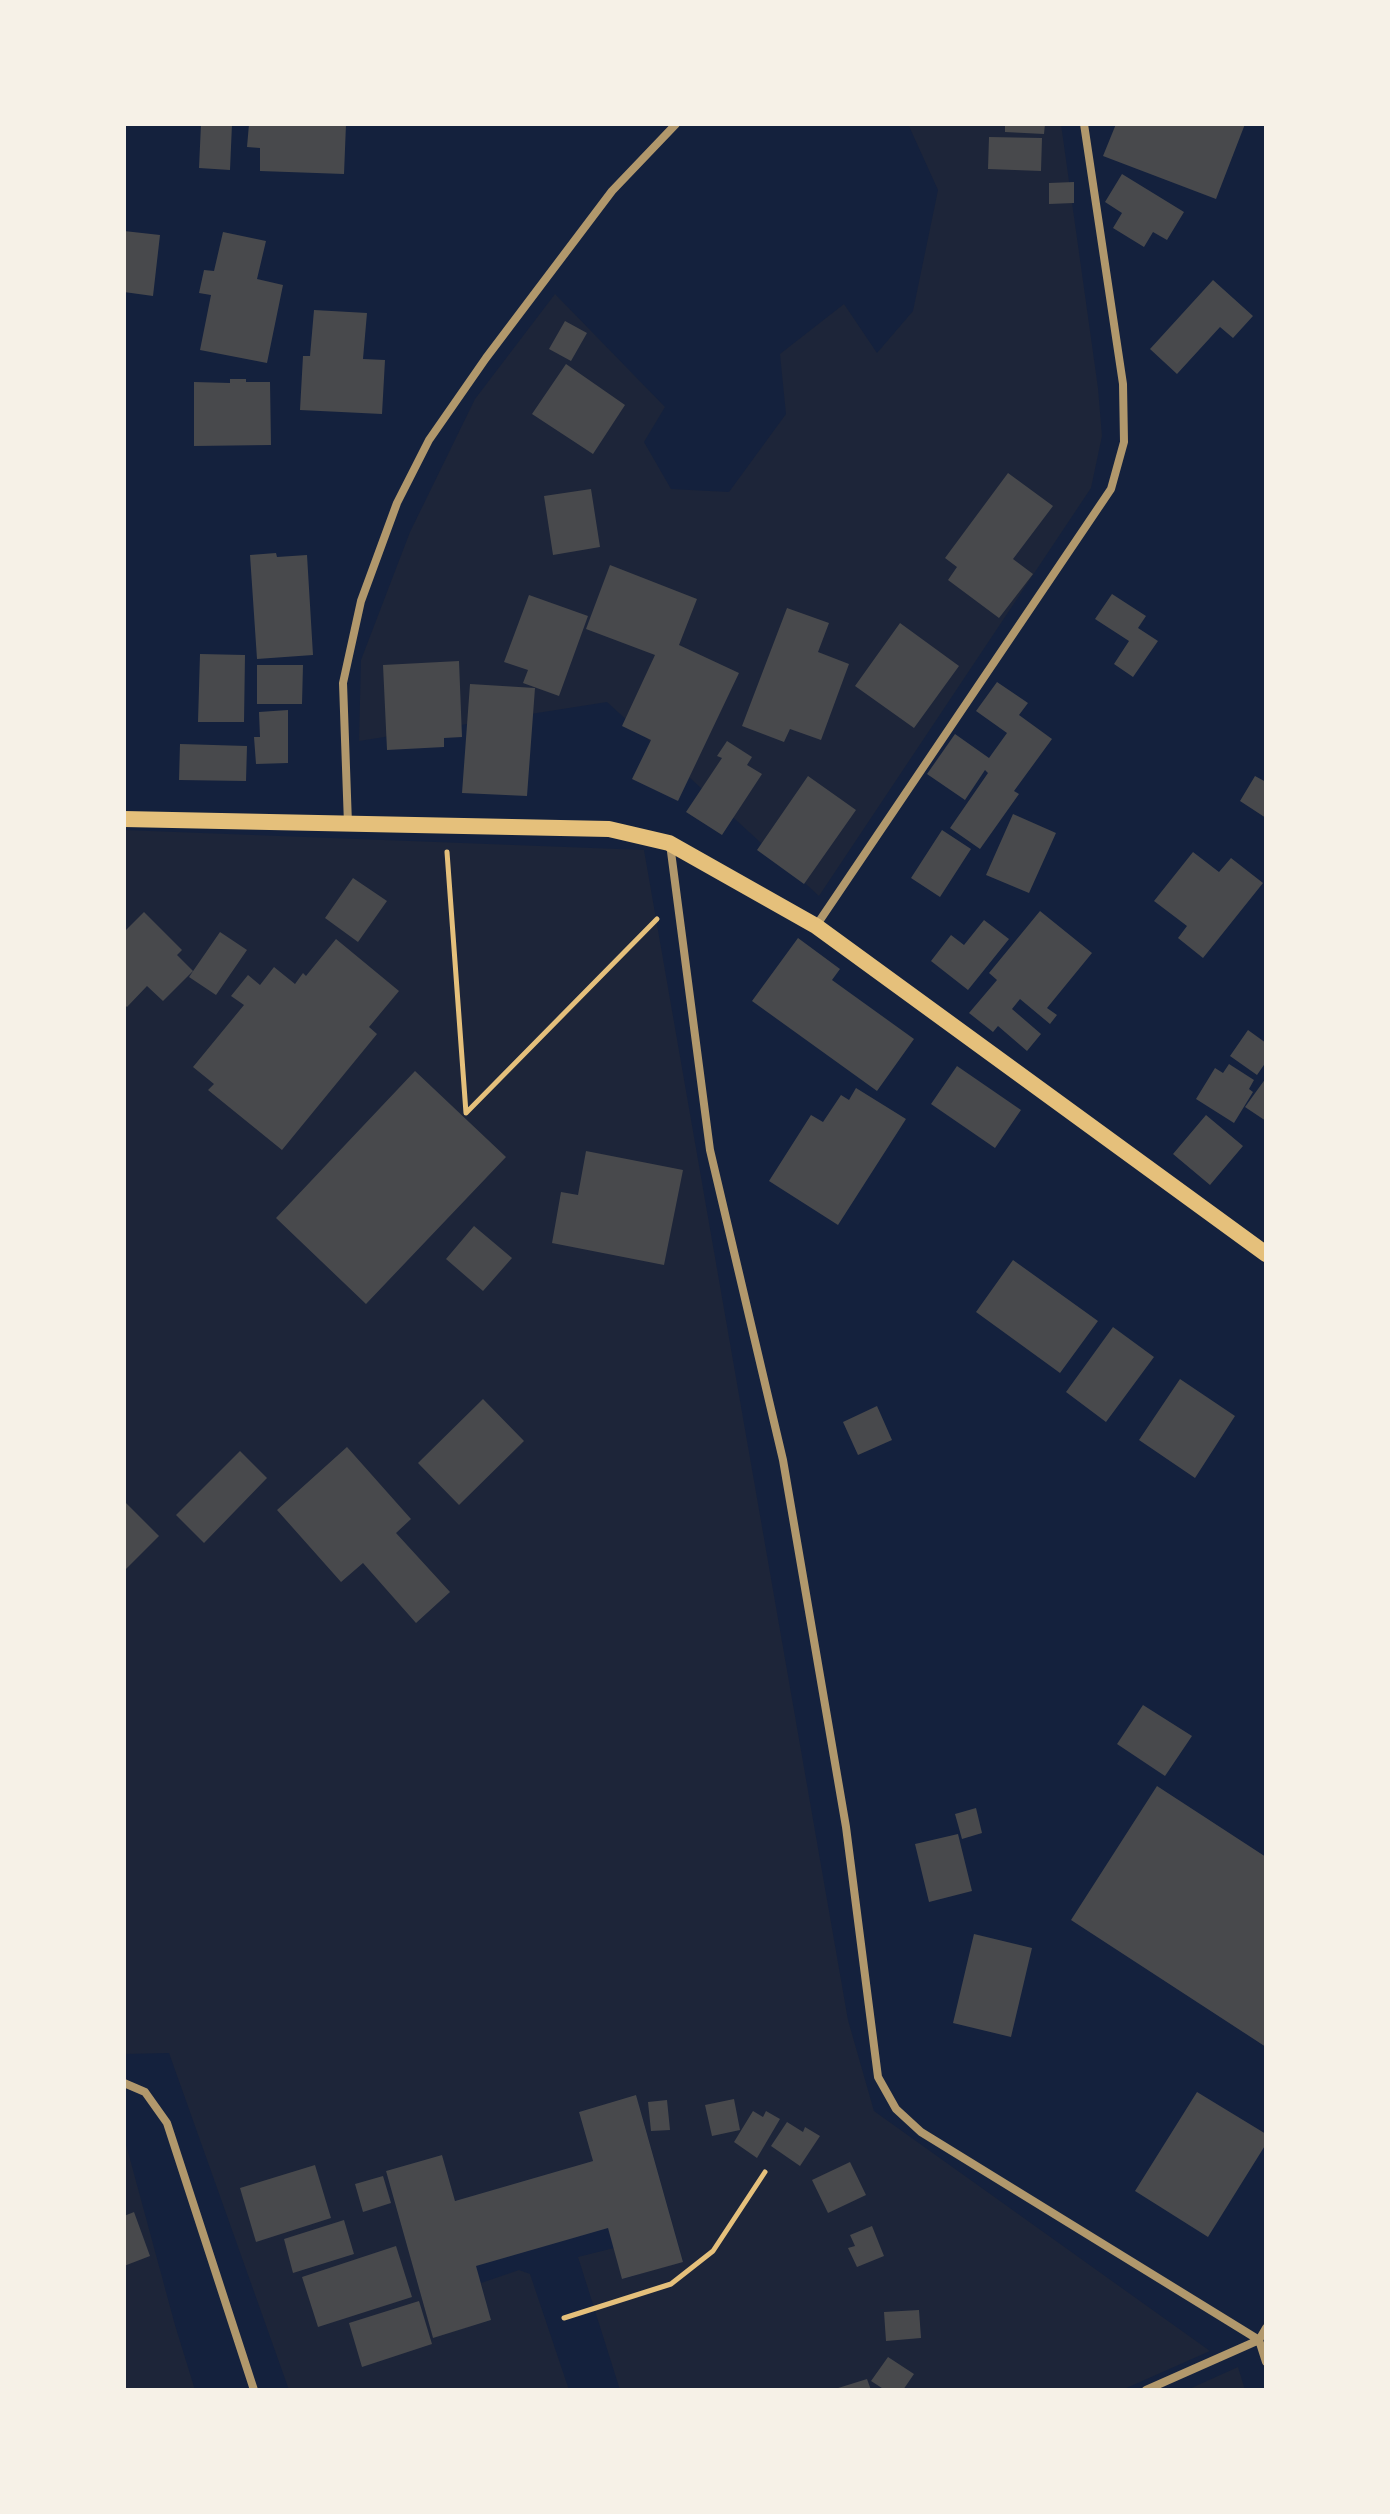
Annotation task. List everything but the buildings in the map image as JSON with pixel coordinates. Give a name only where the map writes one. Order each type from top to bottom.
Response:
[{"type":"main road","points":[[124,819],[609,829],[669,843],[816,926],[1266,1254]]},
{"type":"street","points":[[348,824],[343,683],[361,601],[397,503],[429,440],[486,358],[612,191],[676,124]]},
{"type":"street","points":[[816,926],[1111,489],[1124,442],[1123,384],[1084,124]]},
{"type":"street","points":[[669,843],[710,1150],[783,1460],[843,1812],[878,2077],[896,2109],[921,2132],[1259,2340],[1266,2362]]},
{"type":"street","points":[[124,2083],[145,2092],[167,2123],[254,2390]]},
{"type":"street","points":[[1146,2390],[1259,2340],[1266,2328]]},
{"type":"path","points":[[445,825],[466,1113],[677,899]]},
{"type":"path","points":[[564,2318],[671,2284],[713,2251],[765,2172]]},
{"type":"shaded area","points":[[908,124],[1061,124],[1102,436],[1091,488],[819,896],[607,702],[359,741],[361,660],[410,532],[475,399],[555,294],[665,407],[644,442],[671,489],[729,492],[786,414],[780,354],[844,304],[877,353],[913,311],[938,190]]},
{"type":"shaded area","points":[[124,830],[644,850],[848,2020],[874,2111],[1210,2351],[1122,2390],[620,2390],[578,2257],[614,2248],[623,2279],[683,2261],[636,2095],[579,2112],[593,2161],[455,2201],[442,2155],[386,2171],[433,2337],[491,2320],[481,2283],[519,2270],[530,2274],[569,2390],[289,2390],[169,2053],[124,2054]]},
{"type":"shaded area","points":[[124,2137],[175,2325],[195,2390],[124,2390]]},
{"type":"shaded area","points":[[1238,2367],[1245,2390],[1187,2390]]}]
